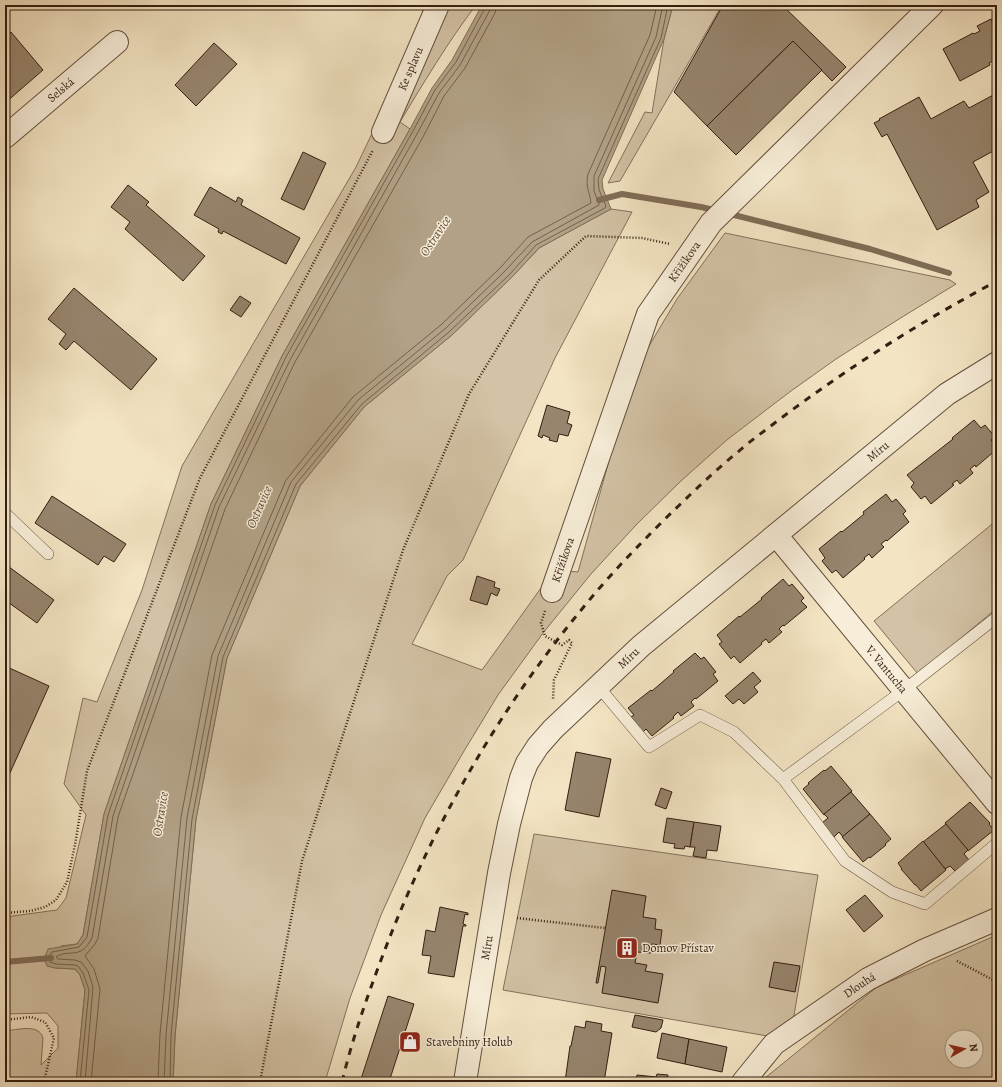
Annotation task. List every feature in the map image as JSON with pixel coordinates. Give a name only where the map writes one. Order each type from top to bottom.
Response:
[{"type":"street","name":"Ke splavu","points":[[383,132],[438,5]]},
{"type":"street","name":"Křižíkova","points":[[552,591],[648,314],[712,223],[932,5]]},
{"type":"street","name":"Selská","points":[[5,137],[116,42]]},
{"type":"street","name":"Míru","points":[[465,1082],[499,873],[509,824],[526,763],[538,746],[552,729],[641,646],[947,394],[997,363]]},
{"type":"street","name":"V. Vantucha","points":[[776,535],[997,803]]},
{"type":"street","name":"Dlouhá","points":[[743,1082],[774,1044],[868,979],[925,950],[997,919]]},
{"type":"lane","points":[[5,513],[48,554]]},
{"type":"lane","points":[[784,779],[904,690],[997,617]]},
{"type":"lane","points":[[598,686],[649,747],[700,715],[734,732],[784,779],[845,861],[892,892],[925,904],[997,843]]},
{"type":"path","points":[[5,913],[30,912],[45,907],[56,900],[67,882],[75,845],[87,771],[200,478],[383,132]]},
{"type":"path","points":[[260,1082],[302,861],[403,550],[469,394],[539,280],[586,236],[642,238],[694,249]]},
{"type":"path","points":[[552,591],[541,623],[545,636],[562,645],[569,640],[572,643],[554,680],[552,729]]},
{"type":"path","points":[[518,918],[605,928]]},
{"type":"path","points":[[956,960],[997,982]]},
{"type":"path","points":[[5,1020],[32,1017],[45,1022],[54,1038],[44,1082]]},
{"type":"shaded area","points":[[446,5],[476,5],[427,77],[400,122],[410,129],[282,356],[211,504],[104,814],[83,935],[77,944],[61,946],[55,968],[75,969],[80,975],[85,990],[76,1082],[5,1082],[5,1031],[27,1028],[37,1030],[41,1033],[43,1038],[41,1065],[58,1048],[58,1026],[47,1013],[5,1014],[5,917],[57,910],[66,898],[86,815],[64,784],[83,698],[97,702],[142,590],[182,466],[356,167],[378,121]]},
{"type":"shaded area","points":[[673,5],[722,5],[620,181],[608,183],[645,112],[652,113],[664,39]]},
{"type":"shaded area","points":[[611,209],[632,212],[555,358],[463,560],[447,576],[412,644],[482,670],[554,570],[578,572],[634,371],[677,299],[725,233],[950,280],[956,284],[836,359],[728,439],[682,480],[637,524],[591,574],[543,633],[498,695],[425,818],[381,915],[350,998],[325,1082],[173,1082],[175,1036],[196,819],[227,658],[300,486],[364,407],[452,335],[512,277],[539,248]]},
{"type":"shaded area","points":[[997,520],[997,608],[918,674],[874,621]]},
{"type":"shaded area","points":[[534,834],[818,875],[792,1027],[773,1037],[503,990]]},
{"type":"shaded area","points":[[997,935],[997,1082],[760,1082],[877,987]]},
{"type":"water","name":"Ostravice","points":[[482,5],[673,5],[664,39],[602,180],[603,189],[611,209],[539,248],[512,277],[452,335],[364,407],[300,486],[227,658],[196,819],[175,1036],[173,1082],[76,1082],[85,990],[80,975],[75,969],[47,966],[44,959],[48,949],[77,944],[83,935],[104,814],[211,504],[282,356],[432,88],[452,60]]},
{"type":"building","points":[[723,5],[782,5],[846,67],[832,81],[793,41],[707,126],[674,92]]},
{"type":"building","points":[[991,19],[993,23],[997,21],[997,59],[989,63],[990,65],[960,81],[943,49],[973,33],[974,34],[980,31],[977,26]]},
{"type":"building","points":[[11,32],[43,70],[5,103],[5,37]]},
{"type":"building","points":[[793,41],[822,70],[736,155],[707,126]]},
{"type":"building","points":[[214,43],[237,64],[196,106],[175,85]]},
{"type":"building","points":[[997,93],[997,149],[973,162],[989,192],[976,200],[979,207],[937,230],[887,134],[882,137],[874,123],[919,97],[931,119],[964,101],[969,108]]},
{"type":"building","points":[[303,152],[326,163],[304,210],[281,199]]},
{"type":"building","points":[[128,185],[149,202],[146,205],[205,256],[183,281],[125,229],[130,222],[111,207]]},
{"type":"building","points":[[210,187],[236,202],[238,197],[243,200],[241,205],[300,238],[286,264],[223,231],[222,234],[218,232],[219,229],[194,215]]},
{"type":"building","points":[[74,288],[157,359],[131,390],[74,341],[66,350],[59,344],[66,334],[48,319]]},
{"type":"building","points":[[240,296],[251,303],[241,317],[230,310]]},
{"type":"building","points":[[547,405],[570,412],[567,423],[572,425],[568,436],[559,434],[557,442],[549,440],[550,438],[543,435],[542,438],[538,436]]},
{"type":"building","points":[[974,420],[981,428],[985,425],[995,437],[991,440],[997,449],[976,467],[975,465],[970,469],[973,473],[960,484],[957,480],[952,484],[954,485],[931,504],[925,496],[921,499],[911,487],[914,483],[907,475],[953,439],[952,438]]},
{"type":"building","points":[[886,494],[892,502],[896,499],[906,511],[903,514],[909,522],[887,541],[886,540],[881,544],[884,547],[872,558],[869,554],[843,578],[836,570],[832,573],[822,561],[825,558],[819,549],[864,514],[863,512]]},
{"type":"building","points":[[52,496],[126,544],[114,562],[104,556],[98,565],[35,523]]},
{"type":"building","points":[[5,564],[54,600],[37,623],[5,600]]},
{"type":"building","points":[[477,576],[495,582],[494,587],[500,589],[497,596],[491,593],[487,605],[470,600]]},
{"type":"building","points":[[783,579],[789,586],[792,584],[804,598],[801,601],[807,607],[784,626],[783,625],[779,629],[782,632],[769,643],[766,639],[740,663],[734,656],[731,659],[719,644],[722,642],[717,635],[762,599],[761,598]]},
{"type":"building","points":[[695,653],[701,659],[704,657],[716,672],[713,674],[718,681],[691,702],[694,706],[681,716],[678,712],[673,717],[674,718],[652,736],[646,729],[643,732],[631,717],[634,715],[628,708],[651,690],[652,691]]},
{"type":"building","points":[[5,666],[49,686],[5,784]]},
{"type":"building","points":[[753,672],[761,681],[754,687],[758,692],[744,704],[739,699],[733,704],[725,696]]},
{"type":"building","points":[[576,752],[611,759],[599,817],[565,810]]},
{"type":"building","points":[[831,766],[852,791],[824,815],[803,789],[809,784],[808,783]]},
{"type":"building","points":[[661,788],[672,792],[666,809],[655,805]]},
{"type":"building","points":[[851,792],[870,814],[843,837],[839,832],[834,837],[822,823],[828,818],[824,814]]},
{"type":"building","points":[[970,802],[990,823],[989,824],[994,830],[968,851],[945,823]]},
{"type":"building","points":[[870,814],[891,839],[885,844],[886,845],[863,862],[842,837]]},
{"type":"building","points":[[667,818],[694,822],[690,847],[685,846],[684,849],[674,848],[675,844],[663,842]]},
{"type":"building","points":[[694,822],[721,826],[717,851],[707,850],[706,858],[693,856],[695,847],[690,847]]},
{"type":"building","points":[[946,824],[968,850],[964,854],[969,860],[955,871],[950,866],[945,869],[923,842]]},
{"type":"building","points":[[923,841],[946,870],[921,891],[901,869],[898,863]]},
{"type":"building","name":"Domov Přístav","points":[[612,890],[646,896],[643,917],[656,919],[655,929],[662,930],[660,945],[652,944],[651,953],[637,952],[635,963],[647,965],[645,971],[663,974],[658,1003],[602,993],[606,967],[601,966],[598,983],[596,983]]},
{"type":"building","points":[[865,895],[883,916],[864,932],[846,910]]},
{"type":"building","points":[[440,907],[468,913],[468,915],[465,914],[463,924],[466,926],[463,926],[454,977],[428,973],[431,956],[422,955],[426,930],[435,932]]},
{"type":"building","points":[[774,962],[800,966],[795,992],[769,987]]},
{"type":"building","points":[[388,996],[414,1004],[389,1082],[360,1082]]},
{"type":"building","points":[[635,1015],[663,1020],[661,1028],[656,1032],[632,1027]]},
{"type":"building","points":[[586,1021],[602,1024],[601,1031],[612,1033],[604,1082],[565,1082],[570,1046],[575,1026],[585,1028]]},
{"type":"building","points":[[662,1033],[689,1039],[685,1064],[657,1058]]},
{"type":"building","points":[[689,1039],[727,1047],[722,1072],[685,1064]]},
{"type":"building","points":[[657,1074],[668,1075],[667,1082],[636,1082],[637,1075],[656,1077]]},
{"type":"waterway","points":[[599,200],[622,194],[718,211]]},
{"type":"waterway","points":[[726,213],[870,249],[949,273]]},
{"type":"waterway","points":[[5,962],[51,958]]},
{"type":"railway","points":[[342,1082],[350,1051],[381,960],[399,914],[440,825],[488,740],[543,659],[573,620],[619,566],[643,541],[711,476],[752,440],[802,402],[856,365],[940,313],[997,281]]},
{"type":"place","name":"Domov Přístav","points":[[627,948]]},
{"type":"place","name":"Stavebniny Holub","points":[[410,1042]]}]
